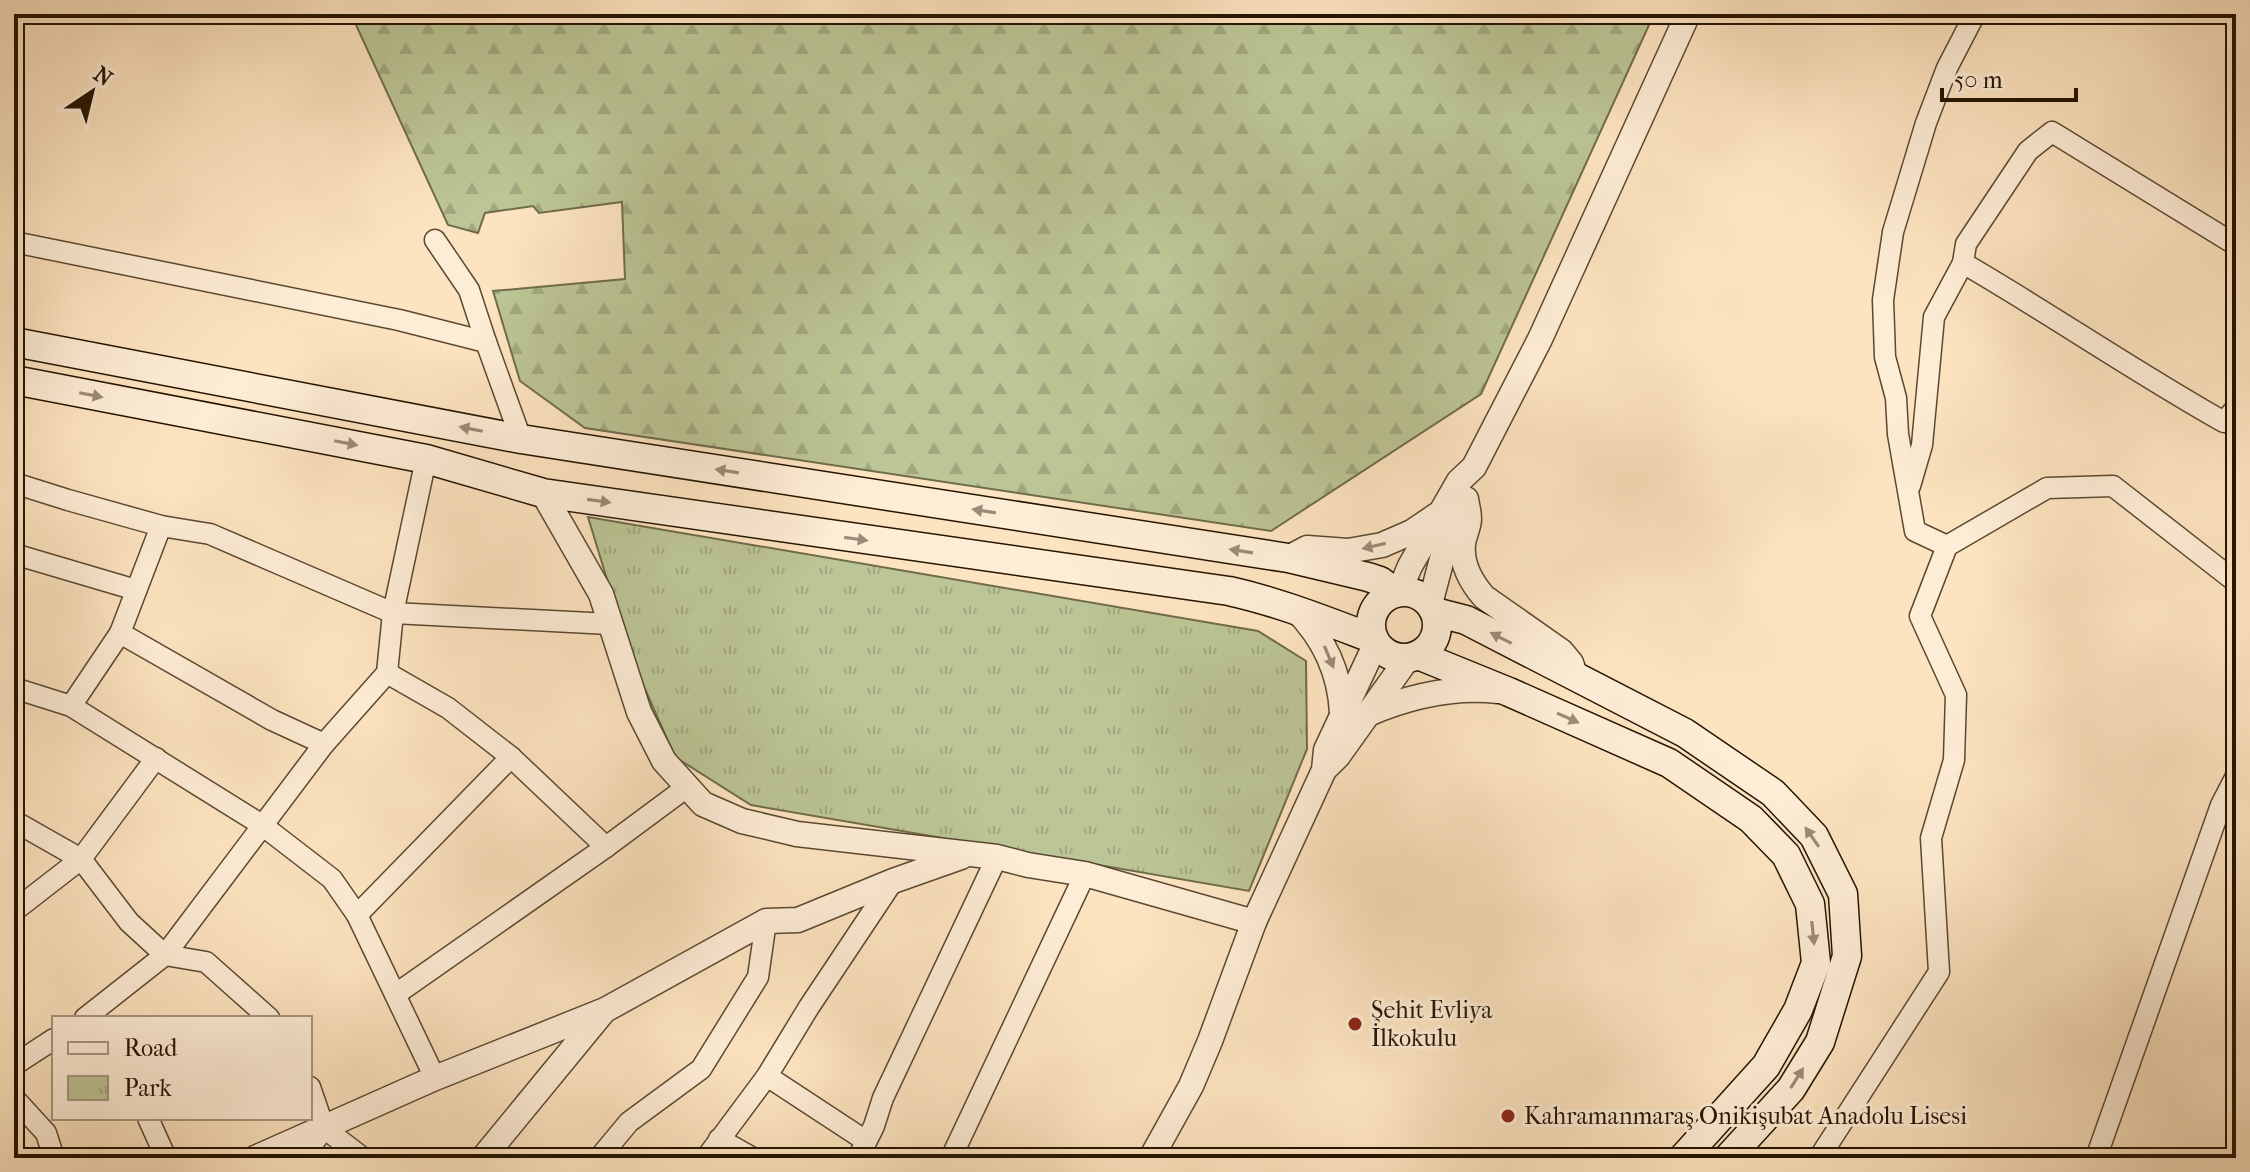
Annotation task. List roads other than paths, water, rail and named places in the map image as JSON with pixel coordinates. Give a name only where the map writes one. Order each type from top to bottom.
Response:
[{"type":"main road","points":[[14,342],[521,439],[1288,558],[1368,577],[1398,592],[1416,594],[1432,608],[1466,620],[1685,733],[1773,793],[1814,836],[1843,894],[1847,956],[1820,1042],[1791,1089],[1728,1158]]},
{"type":"main road","points":[[14,380],[426,459],[543,493],[1262,598],[1375,641],[1390,655],[1413,657],[1509,692],[1669,763],[1751,819],[1786,855],[1810,904],[1816,963],[1798,1010],[1766,1066],[1683,1158]]},
{"type":"main road","points":[[1375,641],[1371,620],[1374,611],[1379,603],[1398,592]]},
{"type":"main road","points":[[1413,657],[1427,649],[1437,632],[1432,608]]},
{"type":"street","points":[[1398,592],[1459,481],[1474,467],[1540,339],[1688,14]]},
{"type":"street","points":[[1947,546],[1915,531],[1898,434],[1896,398],[1885,357],[1883,300],[1893,232],[1926,123],[1947,68],[1975,14]]},
{"type":"street","points":[[1908,492],[1922,445],[1934,317],[1963,263],[1966,244],[2028,151],[2052,132],[2236,245]]},
{"type":"street","points":[[435,240],[469,290],[521,439]]},
{"type":"street","points":[[14,242],[399,320],[486,342]]},
{"type":"street","points":[[1963,263],[2160,386],[2224,422],[2236,408]]},
{"type":"street","points":[[88,1016],[165,955],[324,744],[387,673],[393,613],[426,459]]},
{"type":"street","points":[[1432,608],[1448,536],[1472,486],[1474,467]]},
{"type":"street","points":[[14,483],[161,526],[210,534],[393,613],[610,624]]},
{"type":"street","points":[[1819,1158],[1939,972],[1931,838],[1954,760],[1956,695],[1920,616],[1947,546],[2047,488],[2113,486],[2236,582]]},
{"type":"street","points":[[543,493],[601,594],[639,712],[664,761],[703,804],[742,821],[797,834],[997,857],[1085,874],[1254,922]]},
{"type":"street","points":[[1466,499],[1470,521],[1464,541],[1464,560],[1476,588],[1484,597],[1561,651],[1571,663],[1576,677]]},
{"type":"street","points":[[1288,558],[1307,548],[1348,551],[1382,545],[1412,532],[1442,511]]},
{"type":"street","points":[[71,706],[120,633],[161,526]]},
{"type":"street","points":[[14,554],[136,590]]},
{"type":"street","points":[[1295,609],[1316,633],[1332,663],[1338,680],[1342,716]]},
{"type":"street","points":[[120,633],[272,720],[324,744]]},
{"type":"street","points":[[1151,1158],[1201,1064],[1254,922],[1324,770],[1326,750],[1375,641]]},
{"type":"street","points":[[1324,770],[1413,657]]},
{"type":"street","points":[[387,673],[448,708],[511,757],[606,847]]},
{"type":"street","points":[[14,688],[71,706],[262,825],[332,879],[357,915],[435,1078]]},
{"type":"street","points":[[1368,714],[1411,697],[1433,693],[1484,689],[1509,692]]},
{"type":"street","points":[[357,915],[511,757]]},
{"type":"street","points":[[14,911],[81,859],[156,758]]},
{"type":"street","points":[[2096,1158],[2221,805],[2236,776]]},
{"type":"street","points":[[396,994],[687,787]]},
{"type":"street","points":[[14,821],[81,859],[129,922],[165,955],[206,962],[267,1016]]},
{"type":"street","points":[[255,1158],[435,1078],[605,1010],[766,921],[798,920],[966,855]]},
{"type":"street","points":[[767,1076],[862,1150],[883,1098],[997,857]]},
{"type":"street","points":[[951,1158],[1085,874]]},
{"type":"street","points":[[706,1158],[767,1076],[893,881]]},
{"type":"street","points":[[599,1158],[629,1122],[701,1069],[758,977],[766,921]]},
{"type":"street","points":[[483,1158],[605,1010]]},
{"type":"street","points":[[14,1065],[52,1040]]},
{"type":"street","points":[[312,1093],[324,1128],[363,1158]]},
{"type":"street","points":[[14,1098],[46,1133],[54,1158]]},
{"type":"street","points":[[149,1120],[166,1158]]},
{"type":"street","points":[[303,1158],[324,1128]]},
{"type":"street","points":[[719,1139],[753,1158]]},
{"type":"place","name":"Şehit Evliya İlkokulu","points":[[1355,1024]]},
{"type":"place","name":"Kahramanmaraş Onikişubat Anadolu Lisesi","points":[[1508,1116]]}]
